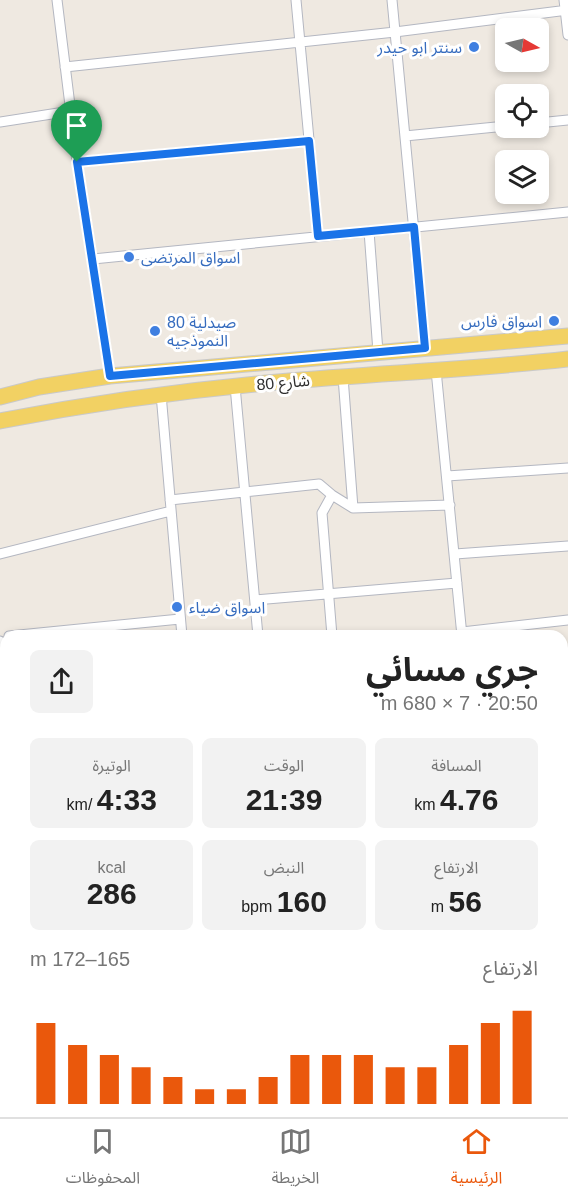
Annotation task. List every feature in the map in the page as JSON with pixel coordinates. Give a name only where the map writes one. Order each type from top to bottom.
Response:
[{"type":"main road","name":"شارع 80","points":[[0,397],[39,387],[110,376],[568,336]]},
{"type":"main road","name":"شارع 80","points":[[0,421],[160,394],[568,359]]},
{"type":"street","points":[[57,0],[77,162],[110,376]]},
{"type":"street","points":[[296,0],[318,236]]},
{"type":"street","points":[[392,0],[425,348]]},
{"type":"street","points":[[564,0],[567,10],[568,35]]},
{"type":"street","points":[[65,67],[395,32],[567,10]]},
{"type":"street","points":[[0,122],[71,111]]},
{"type":"street","points":[[549,122],[568,120]]},
{"type":"street","points":[[405,136],[495,127]]},
{"type":"street","points":[[77,162],[309,141]]},
{"type":"street","points":[[93,259],[568,212]]},
{"type":"street","points":[[369,231],[378,352]]},
{"type":"street","points":[[436,370],[462,630]]},
{"type":"street","points":[[343,377],[353,508]]},
{"type":"street","points":[[235,386],[258,630]]},
{"type":"street","points":[[160,394],[181,630]]},
{"type":"street","points":[[447,476],[568,468]]},
{"type":"street","points":[[170,500],[319,484],[353,508],[450,506]]},
{"type":"street","points":[[332,495],[321,513],[332,630]]},
{"type":"street","points":[[0,554],[171,511]]},
{"type":"street","points":[[455,554],[568,546]]},
{"type":"street","points":[[255,600],[458,583]]},
{"type":"street","points":[[114,630],[180,619]]},
{"type":"street","points":[[492,630],[568,620]]},
{"type":"place","name":"سنتر ابو حيدر","points":[[474,47]]},
{"type":"place","name":"اسواق المرتضى","points":[[129,257]]},
{"type":"place","name":"اسواق فارس","points":[[554,321]]},
{"type":"place","name":"صيدلية 80 النموذجيه","points":[[155,331]]},
{"type":"place","name":"اسواق ضياء","points":[[177,607]]},
{"type":"route","points":[[309,141],[318,236],[414,227],[425,348],[110,376],[77,162],[309,141]]}]
